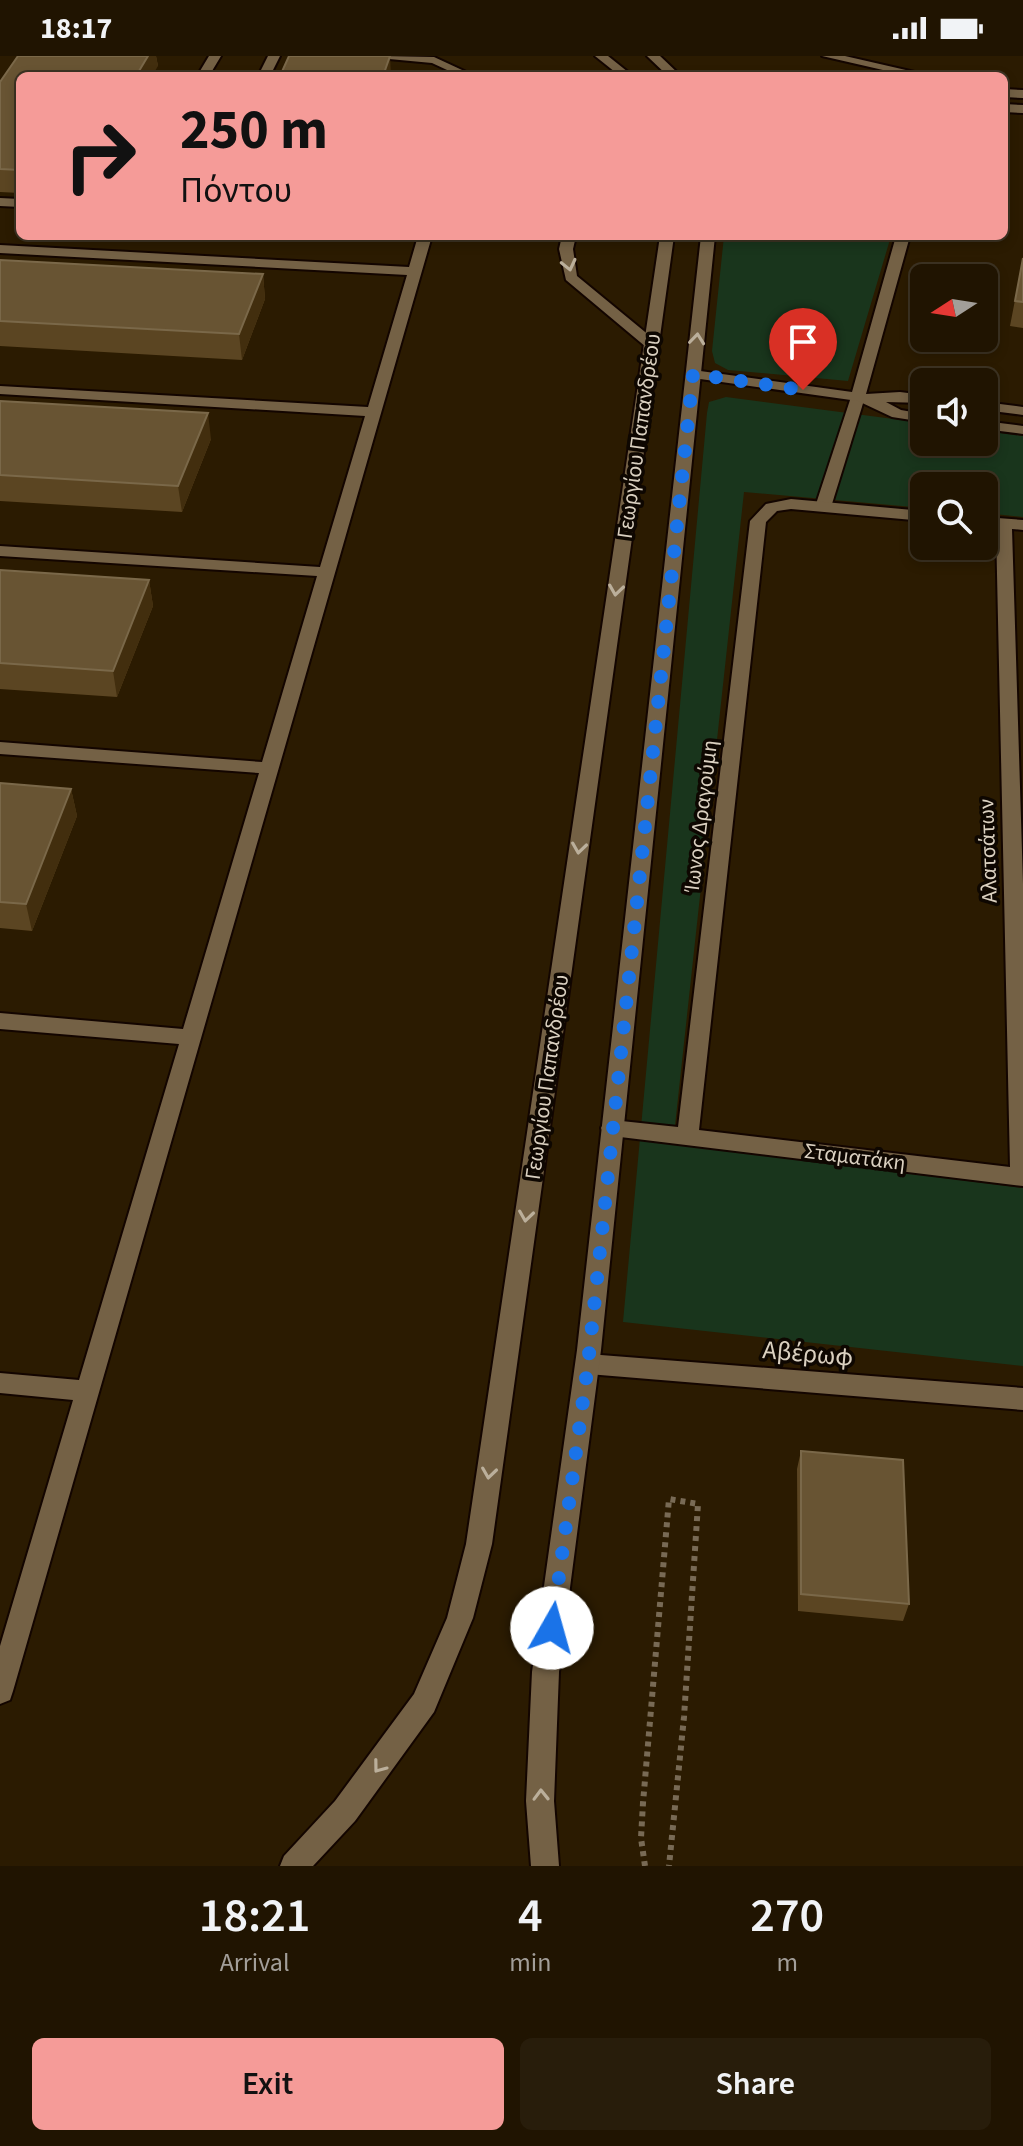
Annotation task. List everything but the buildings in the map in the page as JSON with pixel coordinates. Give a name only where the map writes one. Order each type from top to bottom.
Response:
[{"type":"street","points":[[389,56],[419,57],[460,72]]},
{"type":"street","points":[[601,56],[622,72]]},
{"type":"street","points":[[653,56],[671,72]]},
{"type":"street","points":[[828,56],[906,72]]},
{"type":"street","points":[[0,1691],[424,240]]},
{"type":"street","points":[[568,240],[566,249],[571,277],[651,344]]},
{"type":"street","name":"Γεωργίου Παπανδρέου","points":[[294,1866],[345,1811],[424,1703],[460,1618],[479,1544],[666,240]]},
{"type":"street","name":"Γεωργίου Παπανδρέου","points":[[545,1866],[540,1794],[544,1701],[588,1364],[708,240]]},
{"type":"street","points":[[902,240],[864,399],[823,507],[910,515]]},
{"type":"street","points":[[0,249],[415,271]]},
{"type":"street","points":[[693,374],[864,399],[910,397]]},
{"type":"street","points":[[0,390],[374,412]]},
{"type":"street","points":[[864,399],[897,414],[910,416]]},
{"type":"street","points":[[998,408],[1023,411]]},
{"type":"street","points":[[998,427],[1023,430]]},
{"type":"street","name":"Ίωνος Δραγούμη","points":[[688,1136],[758,521],[772,507],[791,504],[823,507]]},
{"type":"street","name":"Αλατσάτων","points":[[1004,524],[1022,1177]]},
{"type":"street","points":[[0,551],[327,572]]},
{"type":"street","points":[[0,748],[270,768]]},
{"type":"street","points":[[0,1021],[192,1037]]},
{"type":"street","name":"Σταματάκη","points":[[612,1128],[1022,1177]]},
{"type":"street","name":"Αβέρωφ","points":[[588,1364],[1023,1399]]},
{"type":"street","points":[[0,1383],[89,1391]]},
{"type":"path","points":[[645,1866],[641,1838],[643,1803],[669,1499],[698,1504],[684,1717],[669,1866]]},
{"type":"green space","points":[[724,240],[890,240],[848,381],[728,370],[715,363],[712,351]]},
{"type":"green space","points":[[726,397],[910,421],[910,456],[998,456],[998,433],[1023,436],[1023,517],[998,514],[998,472],[910,472],[910,507],[744,492],[673,1144],[1023,1188],[1023,1366],[623,1322],[709,402]]},
{"type":"route","points":[[552,1628],[588,1364],[693,374],[803,390]]}]
